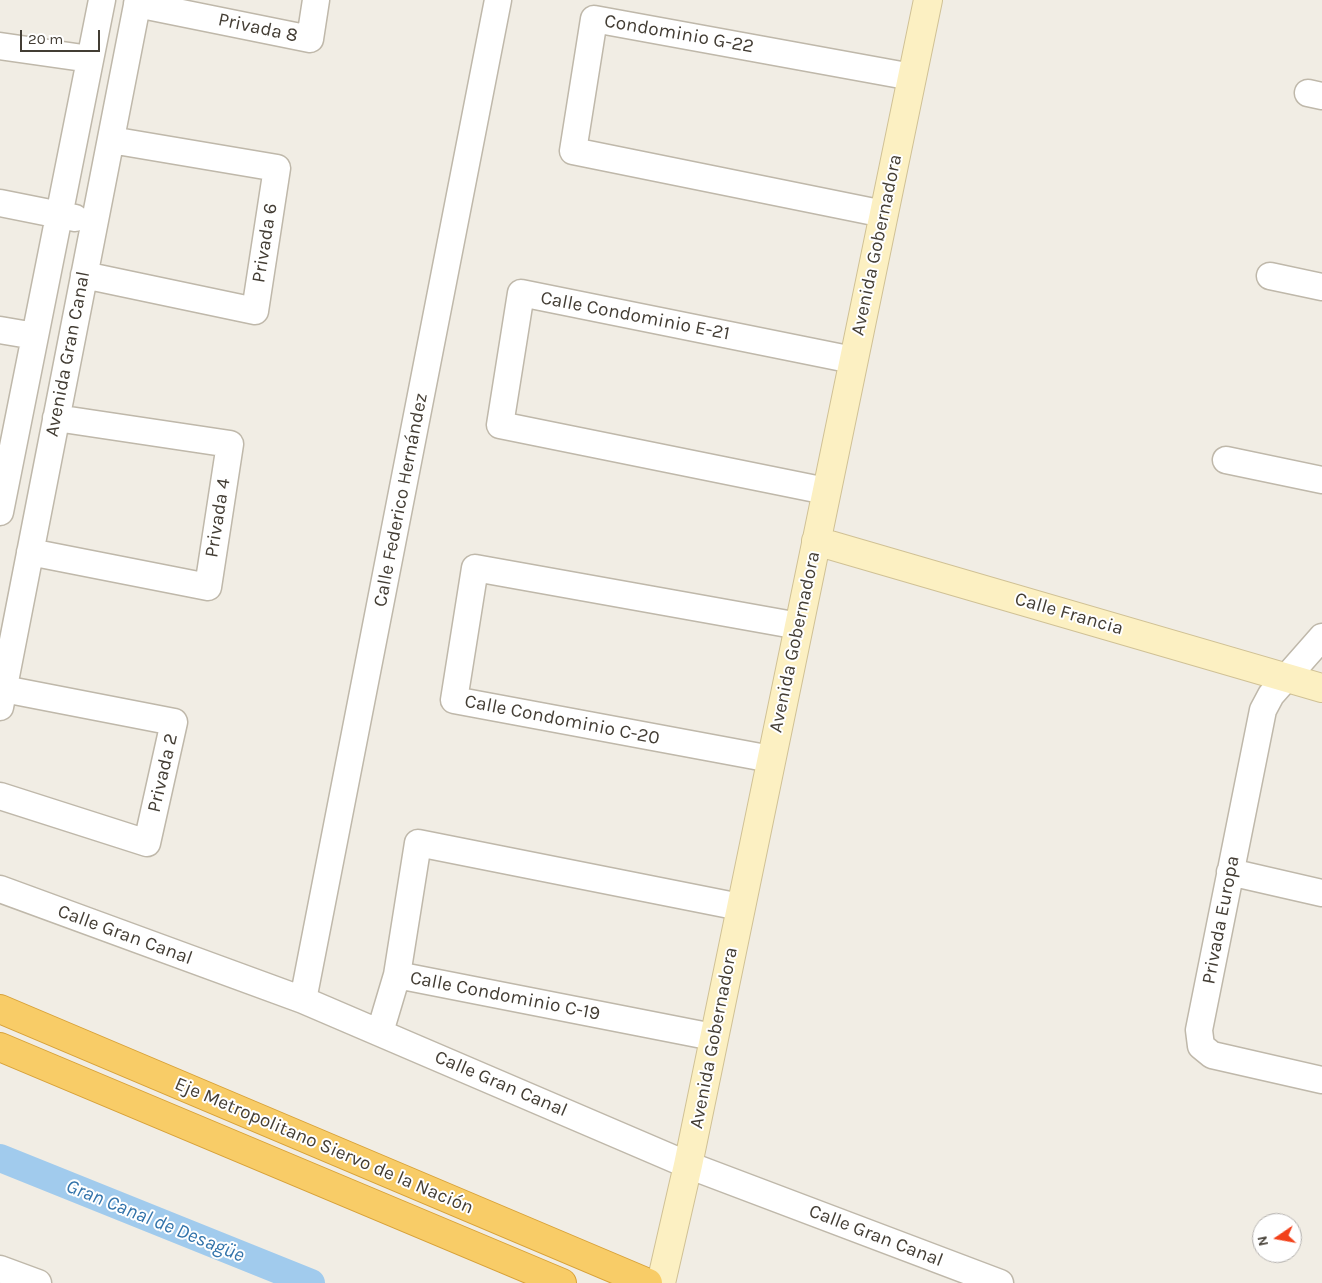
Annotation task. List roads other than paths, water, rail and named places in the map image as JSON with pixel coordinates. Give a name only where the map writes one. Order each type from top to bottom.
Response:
[{"type":"highway","name":"Eje Metropolitano Siervo de la Nación","points":[[0,1009],[658,1278]]},
{"type":"highway","name":"Eje Metropolitano Siervo de la Nación","points":[[0,1047],[562,1283]]},
{"type":"street","name":"Avenida Gran Canal","points":[[0,512],[4,473],[35,336],[102,0]]},
{"type":"street","name":"Privada 8","points":[[138,2],[310,39],[316,0]]},
{"type":"street","name":"Calle Federico Hernández","points":[[303,1000],[498,0]]},
{"type":"street","name":"Avenida Gobernadora","points":[[658,1278],[688,1165],[928,0]]},
{"type":"street","name":"Avenida Gran Canal","points":[[2,698],[138,2]]},
{"type":"street","name":"Condominio G-22","points":[[884,214],[573,151],[594,19],[912,77]]},
{"type":"street","points":[[0,46],[90,59]]},
{"type":"street","name":"Privada 6","points":[[84,275],[255,311],[277,168],[111,140]]},
{"type":"street","points":[[0,202],[94,221]]},
{"type":"street","points":[[1270,276],[1322,287]]},
{"type":"street","name":"Calle Condominio E-21","points":[[826,491],[500,425],[521,294],[853,360]]},
{"type":"street","points":[[0,330],[35,336]]},
{"type":"street","name":"Privada 4","points":[[30,552],[208,588],[230,444],[56,418]]},
{"type":"street","points":[[1226,460],[1322,480]]},
{"type":"street","name":"Calle Francia","points":[[816,541],[1322,688]]},
{"type":"street","name":"Calle Condominio C-20","points":[[771,759],[454,700],[475,568],[799,626]]},
{"type":"street","name":"Privada Europa","points":[[1322,637],[1271,695],[1263,710],[1199,1030],[1201,1046],[1212,1055],[1322,1080]]},
{"type":"street","name":"Privada 2","points":[[0,796],[147,843],[174,722],[2,698]]},
{"type":"street","name":"Calle Condominio C-19","points":[[713,1037],[397,975],[418,843],[740,907]]},
{"type":"street","points":[[1230,872],[1322,893]]},
{"type":"street","name":"Calle Gran Canal","points":[[0,889],[303,1000],[688,1165],[1000,1283]]},
{"type":"street","points":[[380,1032],[397,975]]},
{"type":"street","points":[[0,1269],[38,1283]]},
{"type":"waterway","name":"Gran Canal de Desagüe","points":[[0,1158],[311,1283]]}]
